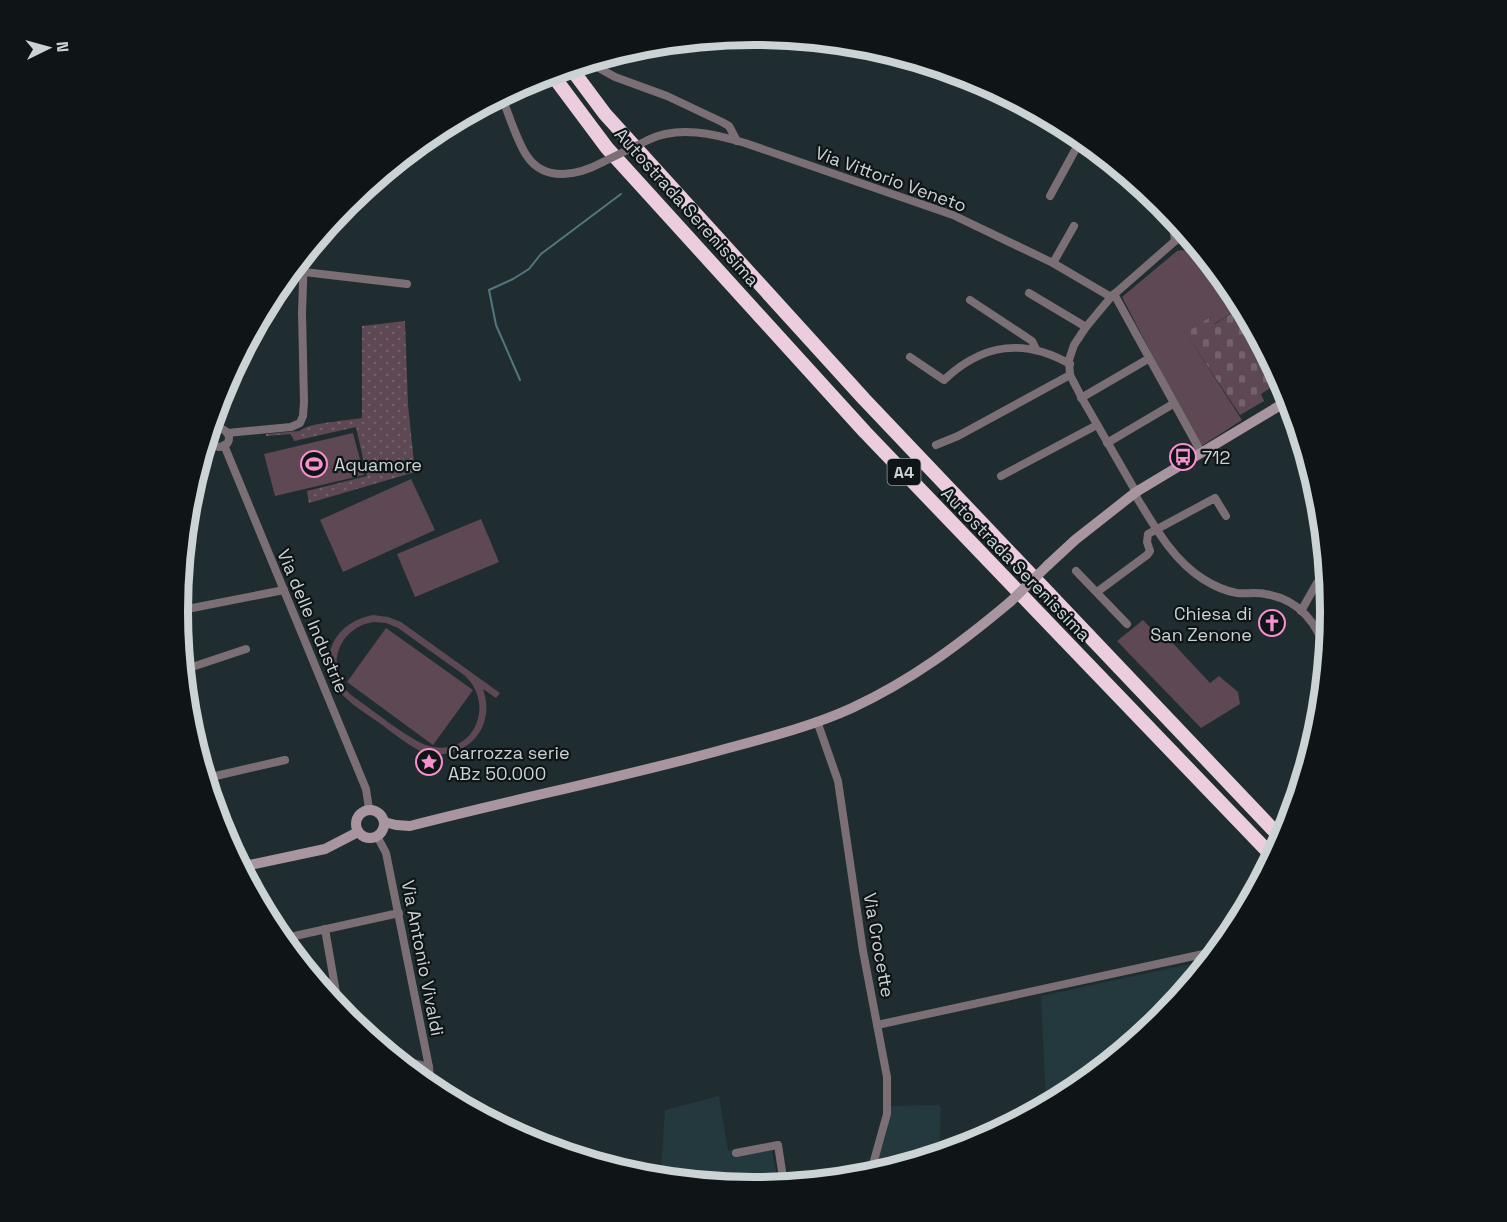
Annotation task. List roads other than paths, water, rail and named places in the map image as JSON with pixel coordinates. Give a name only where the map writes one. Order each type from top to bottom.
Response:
[{"type":"highway","name":"Autostrada Serenissima","points":[[575,74],[605,114],[864,399],[1275,831]]},
{"type":"highway","name":"Autostrada Serenissima","points":[[557,81],[607,147],[865,432],[1266,850]]},
{"type":"street","points":[[598,67],[722,122],[729,126],[737,141]]},
{"type":"street","name":"Via Vittorio Veneto","points":[[504,103],[525,155],[540,169],[557,174],[577,173],[648,140],[668,134],[692,132],[717,135],[953,215],[1113,296]]},
{"type":"street","points":[[1050,196],[1077,147]]},
{"type":"street","points":[[1053,264],[1074,226]]},
{"type":"street","points":[[1174,233],[1175,241],[1113,296],[1086,327],[1074,345],[1070,375],[1136,492],[1137,498],[1179,559],[1202,578],[1219,588],[1238,593],[1266,594],[1290,603],[1301,611],[1319,631]]},
{"type":"street","points":[[218,429],[227,433],[291,427],[300,423],[304,402],[302,335],[304,266]]},
{"type":"street","points":[[304,272],[407,284]]},
{"type":"street","points":[[1029,293],[1086,327]]},
{"type":"street","points":[[1113,296],[1201,452]]},
{"type":"street","points":[[970,300],[1032,341],[1036,349]]},
{"type":"street","points":[[910,357],[944,380],[965,364],[998,349],[1017,347],[1036,349],[1052,354],[1070,364]]},
{"type":"street","points":[[1081,398],[1148,359]]},
{"type":"street","points":[[936,445],[958,436],[1070,375]]},
{"type":"street","points":[[1107,443],[1173,404]]},
{"type":"street","points":[[384,822],[377,836],[364,837],[358,832],[355,824],[358,815],[369,809],[377,812],[384,822],[410,826],[505,801],[655,768],[796,729],[850,708],[892,688],[959,645],[1010,602],[1090,527],[1136,492],[1280,405]]},
{"type":"street","points":[[1001,476],[1097,425]]},
{"type":"street","points":[[224,445],[228,440],[227,433]]},
{"type":"street","name":"Via delle Industrie","points":[[214,442],[217,446],[224,445],[366,789],[369,809]]},
{"type":"street","points":[[1097,592],[1147,555],[1150,551],[1147,538],[1157,530],[1215,498],[1226,516]]},
{"type":"street","points":[[1076,571],[1126,624]]},
{"type":"street","points":[[1301,611],[1318,581]]},
{"type":"street","points":[[188,609],[284,590]]},
{"type":"street","points":[[191,667],[246,649]]},
{"type":"street","name":"Via Crocette","points":[[817,721],[838,781],[863,951],[887,1077],[888,1098],[884,1130],[873,1164]]},
{"type":"street","points":[[213,777],[285,760]]},
{"type":"street","points":[[248,865],[325,849],[358,832]]},
{"type":"street","name":"Via Antonio Vivaldi","points":[[377,836],[386,853],[430,1075]]},
{"type":"street","points":[[291,937],[399,913]]},
{"type":"street","points":[[325,929],[336,993]]},
{"type":"street","points":[[877,1025],[1205,953]]},
{"type":"street","points":[[411,1062],[429,1067]]},
{"type":"street","points":[[736,1153],[778,1145],[783,1176]]},
{"type":"waterway","points":[[520,380],[496,325],[489,290],[529,269],[541,254],[621,194]]},
{"type":"place","name":"712","points":[[1183,457]]},
{"type":"place","name":"Aquamore","points":[[314,464]]},
{"type":"place","name":"Chiesa di San Zenone","points":[[1272,623]]},
{"type":"place","name":"Carrozza serie ABz 50.000","points":[[429,762]]}]
